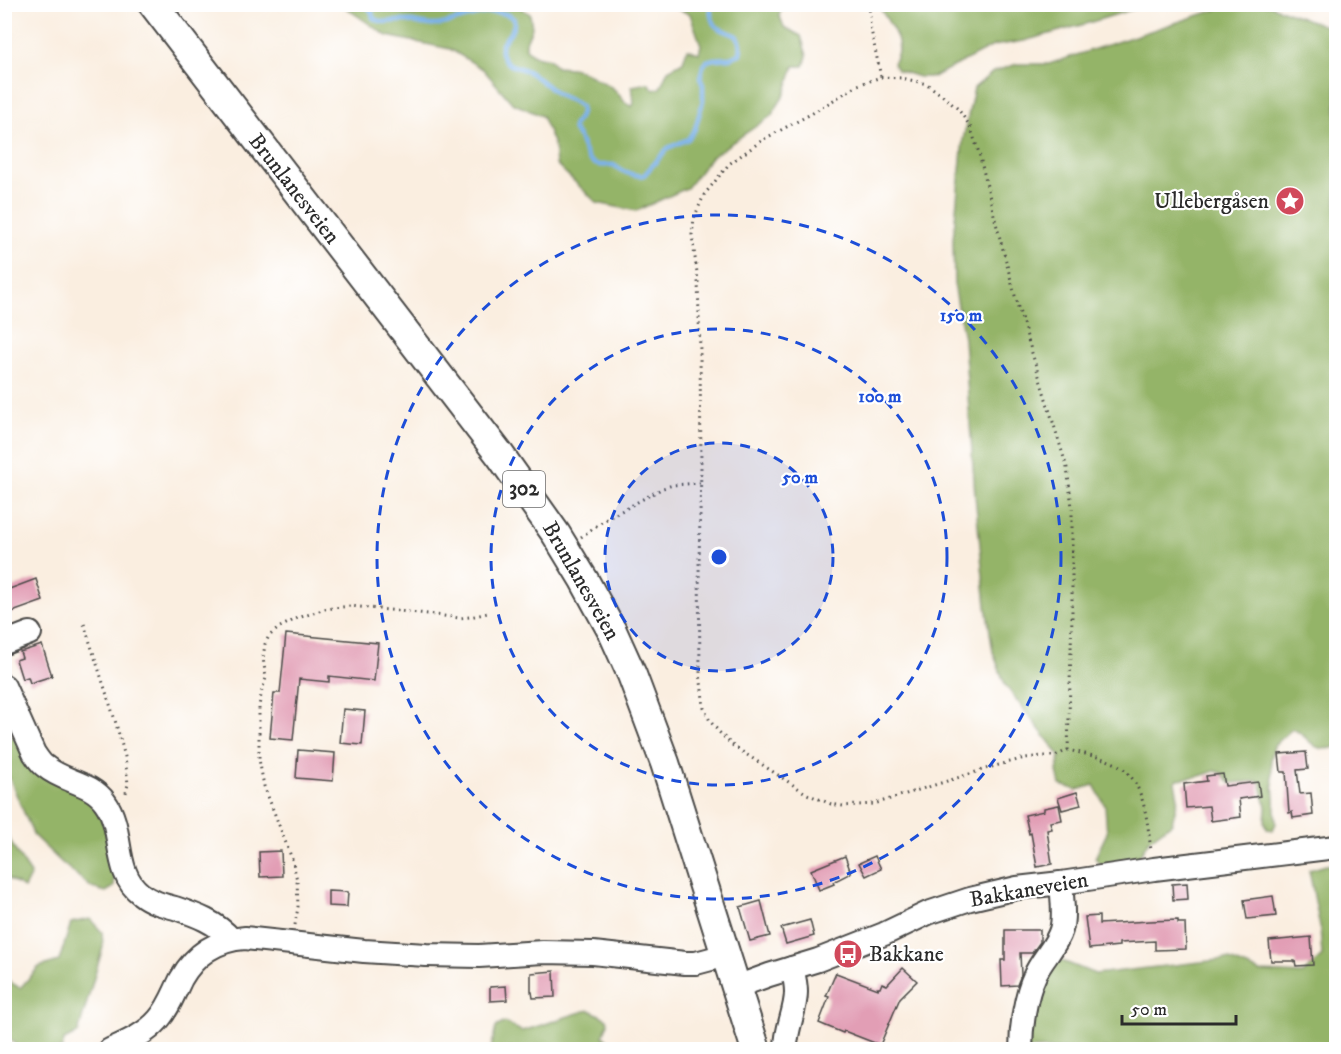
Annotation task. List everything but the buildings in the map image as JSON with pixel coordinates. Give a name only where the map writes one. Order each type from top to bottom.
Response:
[{"type":"main road","name":"Brunlanesveien","points":[[153,4],[500,455],[584,580],[613,633],[636,685],[665,763],[756,1050]]},
{"type":"street","points":[[4,643],[30,633]]},
{"type":"street","points":[[4,686],[40,762],[57,774],[91,789],[105,801],[112,812],[116,826],[123,866],[136,890],[149,900],[213,923],[231,939]]},
{"type":"street","name":"Bakkaneveien","points":[[736,987],[818,960],[884,934],[928,913],[950,897],[1336,847]]},
{"type":"street","points":[[1021,1050],[1028,998],[1035,975],[1060,933],[1061,883]]},
{"type":"street","points":[[110,1050],[135,1037],[157,1021],[166,1010],[194,961],[207,950],[231,939],[245,938],[364,951],[426,955],[593,953],[696,963],[726,955]]},
{"type":"street","points":[[786,1050],[788,1027],[796,994],[792,968]]},
{"type":"path","points":[[870,4],[871,30],[881,77]]},
{"type":"path","points":[[1068,750],[1072,507],[1067,468],[1018,307],[970,126],[958,109],[927,84],[902,78],[881,77],[858,84],[764,139],[729,164],[704,195],[694,218],[692,235],[698,280],[700,351],[702,467],[699,562],[701,690],[704,708],[710,721],[732,745],[807,794],[831,804],[843,806],[874,804],[995,766],[1025,758],[1055,756],[1068,750],[1107,760],[1130,775],[1143,801],[1154,869]]},
{"type":"path","points":[[565,549],[603,521],[663,488],[700,483]]},
{"type":"path","points":[[293,942],[298,907],[297,880],[292,859],[264,786],[259,759],[259,706],[266,678],[263,658],[269,636],[280,627],[298,618],[325,609],[350,606],[459,618],[488,613]]},
{"type":"path","points":[[84,624],[115,720],[127,769],[126,794],[119,806],[112,812]]},
{"type":"green space","points":[[508,4],[517,6],[530,14],[532,28],[526,42],[526,49],[538,57],[548,59],[556,67],[575,69],[600,81],[615,90],[632,107],[634,103],[632,86],[648,83],[654,90],[660,88],[668,70],[683,62],[687,49],[699,53],[701,45],[690,14],[671,5],[785,5],[779,14],[784,27],[801,36],[807,56],[804,66],[794,66],[785,94],[771,116],[711,157],[687,188],[636,211],[597,203],[556,164],[554,145],[542,116],[512,103],[483,69],[450,49],[387,36],[344,5],[389,5],[397,11],[415,15],[453,13],[467,5],[493,7]]},
{"type":"green space","points":[[881,4],[1147,5],[1024,41],[993,46],[933,77],[919,77],[897,70],[893,63],[897,55],[898,42],[880,8]]},
{"type":"green space","points":[[1230,5],[1269,5],[1336,30],[1336,747],[1327,749],[1316,746],[1292,729],[1274,746],[1271,759],[1276,823],[1273,830],[1267,829],[1265,822],[1266,807],[1259,781],[1230,783],[1222,773],[1215,771],[1178,779],[1175,782],[1178,798],[1172,823],[1149,840],[1136,861],[1101,865],[1095,858],[1107,833],[1105,806],[1094,785],[1077,790],[1060,785],[1057,771],[1060,756],[1005,685],[993,652],[975,495],[964,339],[954,284],[953,239],[963,140],[974,88],[993,72],[1017,64],[1049,64]]},
{"type":"green space","points":[[4,735],[16,739],[85,795],[102,814],[115,874],[114,887],[106,892],[92,888],[34,836],[5,768]]},
{"type":"green space","points":[[4,828],[31,874],[24,888],[5,877]]},
{"type":"green space","points":[[1326,865],[1336,865],[1336,1049],[1024,1049],[1039,977],[1057,959],[1095,974],[1227,959],[1260,972],[1303,974],[1322,956],[1320,927],[1309,870]]},
{"type":"green space","points":[[90,919],[102,932],[103,947],[78,1033],[64,1040],[62,1049],[19,1049],[5,1033],[5,979],[20,988],[39,967],[59,961],[71,923]]},
{"type":"green space","points":[[590,1010],[607,1019],[608,1023],[603,1036],[608,1041],[607,1046],[602,1049],[491,1049],[496,1027],[505,1022],[521,1031]]},
{"type":"waterway","points":[[365,4],[372,12],[373,18],[384,22],[405,21],[437,25],[487,13],[506,14],[514,19],[514,24],[513,29],[502,43],[501,54],[505,60],[527,71],[561,96],[581,107],[579,118],[573,128],[592,162],[599,165],[613,165],[620,170],[639,175],[644,175],[668,148],[688,139],[695,129],[703,101],[703,85],[700,78],[707,61],[730,58],[740,54],[740,40],[714,24],[710,4]]},
{"type":"place","name":"Ullebergåsen","points":[[1290,201]]},
{"type":"place","name":"Bakkane","points":[[848,954]]}]
